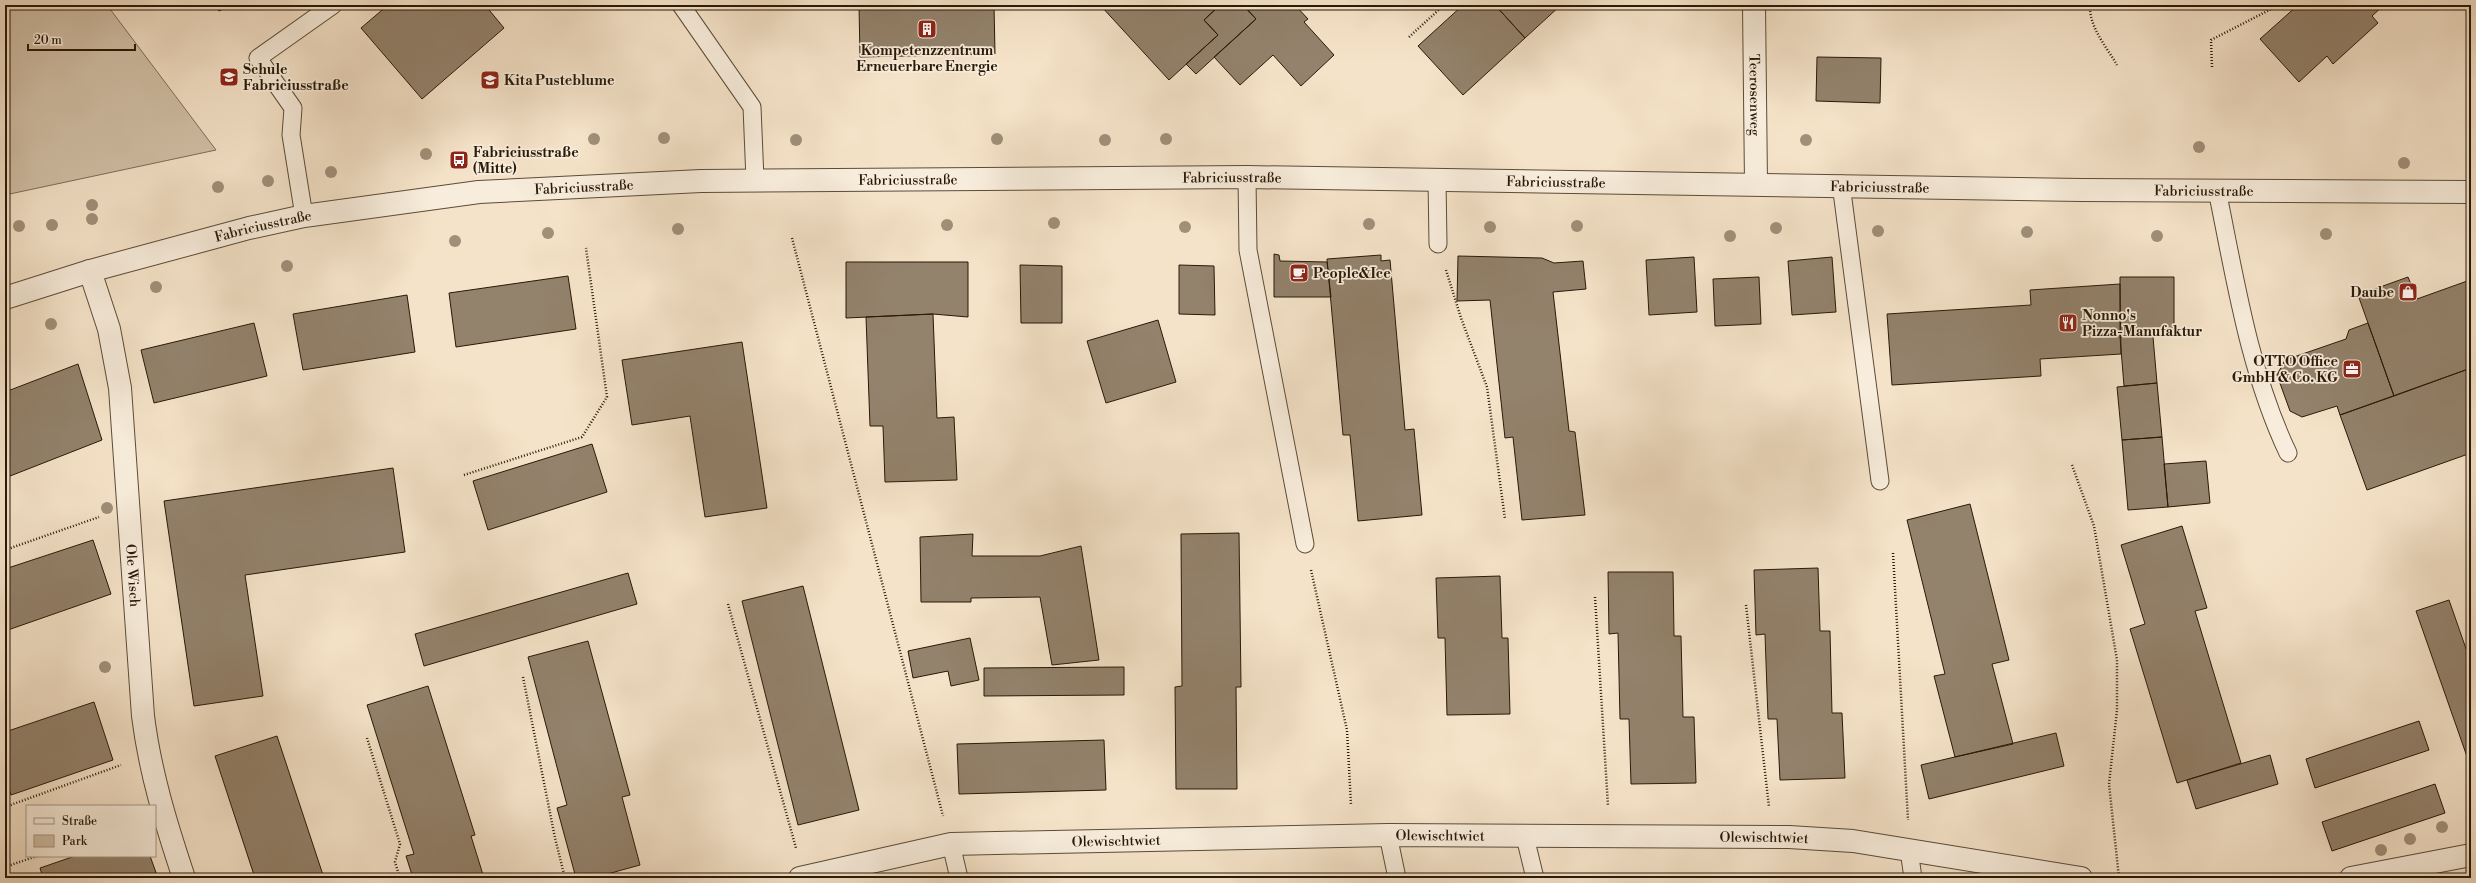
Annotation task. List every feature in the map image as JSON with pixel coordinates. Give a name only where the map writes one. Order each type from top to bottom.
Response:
[{"type":"street","name":"Teerosenweg","points":[[1754,5],[1756,184]]},
{"type":"street","name":"Fabriciusstraße","points":[[5,298],[90,271],[249,228],[304,216],[479,192],[755,180],[1247,177],[1841,184],[2074,190],[2471,192]]},
{"type":"street","name":"Ole Wisch","points":[[90,271],[109,329],[120,388],[143,716],[148,755],[163,814],[184,878]]},
{"type":"street","name":"Olewischtwiet","points":[[802,878],[951,844],[1352,835],[1772,837],[1853,841],[1910,850],[2013,873],[2081,878]]},
{"type":"street","points":[[2351,878],[2424,866],[2471,855]]},
{"type":"lane","points":[[304,216],[291,135],[293,108],[258,58],[333,5]]},
{"type":"lane","points":[[682,5],[752,107],[755,180]]},
{"type":"lane","points":[[1247,177],[1248,250],[1305,544]]},
{"type":"lane","points":[[1437,180],[1438,244]]},
{"type":"lane","points":[[1841,184],[1880,480]]},
{"type":"lane","points":[[2217,190],[2242,316],[2274,424],[2288,453]]},
{"type":"lane","points":[[1388,835],[1397,878]]},
{"type":"lane","points":[[1525,837],[1535,878]]},
{"type":"lane","points":[[951,844],[960,878]]},
{"type":"lane","points":[[1910,850],[1913,878]]},
{"type":"path","points":[[1409,37],[1444,5]]},
{"type":"path","points":[[2090,5],[2089,17],[2116,65]]},
{"type":"path","points":[[2212,67],[2211,40],[2278,5]]},
{"type":"path","points":[[792,238],[951,844]]},
{"type":"path","points":[[1438,244],[1460,318],[1487,387],[1505,519]]},
{"type":"path","points":[[464,474],[582,437],[608,397],[586,248]]},
{"type":"path","points":[[2072,465],[2094,526],[2117,660],[2117,710],[2109,784],[2119,878]]},
{"type":"path","points":[[5,550],[128,507]]},
{"type":"path","points":[[1305,544],[1347,730],[1352,835]]},
{"type":"path","points":[[1893,553],[1910,850]]},
{"type":"path","points":[[1595,597],[1610,836]]},
{"type":"path","points":[[728,604],[802,878]]},
{"type":"path","points":[[1746,605],[1772,837]]},
{"type":"path","points":[[523,677],[555,838],[565,878]]},
{"type":"path","points":[[367,738],[400,844],[395,862],[400,878]]},
{"type":"path","points":[[5,807],[148,755]]},
{"type":"path","points":[[6,866],[34,857]]},
{"type":"path","points":[[5,862],[11,878]]},
{"type":"green space","points":[[5,5],[107,5],[216,150],[5,195]]},
{"type":"building","points":[[214,5],[231,5],[219,11]]},
{"type":"building","points":[[388,5],[485,5],[504,28],[422,99],[361,28]]},
{"type":"building","name":"Kompetenzzentrum Erneuerbare Energie","points":[[859,5],[994,5],[995,54],[860,57]]},
{"type":"building","points":[[1100,5],[1220,5],[1204,20],[1218,35],[1169,80]]},
{"type":"building","points":[[1220,5],[1243,5],[1256,19],[1196,74],[1186,64],[1218,35],[1204,20]]},
{"type":"building","points":[[1243,5],[1295,5],[1308,19],[1304,22],[1334,55],[1301,86],[1273,55],[1240,85],[1214,57],[1256,19]]},
{"type":"building","points":[[1463,5],[1495,5],[1525,38],[1463,95],[1418,46]]},
{"type":"building","points":[[1495,5],[1561,5],[1525,38]]},
{"type":"building","points":[[2298,5],[2384,5],[2372,16],[2378,23],[2333,64],[2327,56],[2299,82],[2260,39]]},
{"type":"building","points":[[1817,57],[1881,58],[1880,103],[1816,101]]},
{"type":"building","points":[[1274,254],[1279,255],[1280,261],[1327,262],[1331,297],[1274,297]]},
{"type":"building","points":[[1381,255],[1381,261],[1390,260],[1405,430],[1414,429],[1422,515],[1358,521],[1350,435],[1343,435],[1327,259]]},
{"type":"building","points":[[1458,256],[1542,258],[1554,263],[1583,261],[1586,289],[1553,292],[1569,431],[1575,432],[1585,515],[1522,520],[1513,437],[1505,438],[1490,300],[1457,301]]},
{"type":"building","points":[[1694,257],[1697,312],[1649,315],[1646,260]]},
{"type":"building","points":[[1832,257],[1836,312],[1792,315],[1788,261]]},
{"type":"building","points":[[846,262],[968,262],[968,317],[933,314],[846,318]]},
{"type":"building","points":[[1020,265],[1062,266],[1062,323],[1021,323]]},
{"type":"building","points":[[1179,265],[1214,266],[1215,315],[1179,314]]},
{"type":"building","points":[[568,276],[576,329],[456,347],[449,293]]},
{"type":"building","points":[[1759,277],[1761,324],[1715,326],[1713,279]]},
{"type":"building","points":[[2120,277],[2174,277],[2174,336],[2120,337]]},
{"type":"building","points":[[2408,277],[2417,299],[2470,280],[2471,368],[2394,396],[2358,295]]},
{"type":"building","points":[[2120,284],[2121,354],[2040,359],[2041,376],[1892,385],[1887,314],[2031,305],[2030,290]]},
{"type":"building","points":[[407,295],[415,352],[303,370],[293,314]]},
{"type":"building","points":[[933,314],[937,418],[954,417],[957,480],[885,482],[883,426],[870,426],[866,317]]},
{"type":"building","points":[[1158,320],[1176,382],[1106,403],[1087,341]]},
{"type":"building","points":[[254,323],[267,376],[154,403],[141,350]]},
{"type":"building","points":[[2368,323],[2394,396],[2340,415],[2337,406],[2302,417],[2290,411],[2277,375],[2285,360],[2346,339],[2349,330]]},
{"type":"building","points":[[2120,337],[2153,337],[2157,383],[2124,386]]},
{"type":"building","points":[[742,342],[767,508],[705,517],[690,416],[632,425],[622,360]]},
{"type":"building","points":[[78,364],[102,440],[5,478],[5,392]]},
{"type":"building","points":[[2471,368],[2471,453],[2367,490],[2340,415]]},
{"type":"building","points":[[2157,383],[2162,437],[2122,440],[2117,387]]},
{"type":"building","points":[[2162,437],[2168,507],[2128,510],[2122,440]]},
{"type":"building","points":[[592,444],[607,492],[488,530],[473,481]]},
{"type":"building","points":[[2206,461],[2210,503],[2168,507],[2164,464]]},
{"type":"building","points":[[393,468],[405,552],[245,575],[263,696],[194,706],[164,501]]},
{"type":"building","points":[[1970,504],[2009,660],[1992,664],[2013,744],[1955,757],[1934,676],[1945,674],[1907,520]]},
{"type":"building","points":[[2182,526],[2207,608],[2195,611],[2241,763],[2177,783],[2130,629],[2145,624],[2121,545]]},
{"type":"building","points":[[1239,533],[1241,687],[1236,687],[1237,789],[1176,789],[1175,687],[1182,686],[1181,534]]},
{"type":"building","points":[[973,534],[972,556],[1040,556],[1081,546],[1099,660],[1052,665],[1040,597],[971,598],[971,602],[921,602],[920,537]]},
{"type":"building","points":[[93,540],[111,594],[5,631],[5,569]]},
{"type":"building","points":[[1818,568],[1820,631],[1830,631],[1832,713],[1842,713],[1845,778],[1780,780],[1777,719],[1768,719],[1765,634],[1756,635],[1754,570]]},
{"type":"building","points":[[1608,572],[1673,572],[1674,636],[1681,636],[1683,717],[1694,717],[1696,783],[1631,784],[1629,719],[1620,719],[1618,633],[1609,634]]},
{"type":"building","points":[[628,573],[637,604],[424,666],[415,634]]},
{"type":"building","points":[[1500,576],[1502,638],[1508,638],[1510,714],[1447,715],[1445,638],[1438,638],[1436,578]]},
{"type":"building","points":[[803,586],[859,810],[798,825],[742,601]]},
{"type":"building","points":[[2449,600],[2471,663],[2471,768],[2416,611]]},
{"type":"building","points":[[970,638],[979,680],[951,686],[948,671],[913,678],[908,651]]},
{"type":"building","points":[[588,641],[630,795],[622,797],[640,865],[593,878],[576,878],[557,808],[567,805],[528,657]]},
{"type":"building","points":[[1124,667],[1124,695],[984,696],[984,668]]},
{"type":"building","points":[[428,686],[475,835],[471,836],[484,878],[413,878],[406,856],[414,854],[367,705]]},
{"type":"building","points":[[94,702],[113,760],[11,795],[5,776],[5,732]]},
{"type":"building","points":[[2419,721],[2429,750],[2315,788],[2306,759]]},
{"type":"building","points":[[2056,733],[2064,766],[1929,799],[1921,765]]},
{"type":"building","points":[[277,736],[324,878],[255,878],[215,756]]},
{"type":"building","points":[[1104,740],[1106,790],[959,794],[957,744]]},
{"type":"building","points":[[2270,755],[2278,784],[2196,809],[2187,780]]},
{"type":"building","points":[[2435,784],[2445,813],[2332,851],[2322,822]]},
{"type":"building","points":[[72,857],[150,857],[158,878],[43,878],[40,868]]},
{"type":"place","name":"Kompetenzzentrum Erneuerbare Energie","points":[[927,29]]},
{"type":"place","name":"Schule Fabriciusstraße","points":[[229,77]]},
{"type":"place","name":"Kita Pusteblume","points":[[490,80]]},
{"type":"place","name":"Fabriciusstraße (Mitte)","points":[[459,160]]},
{"type":"place","name":"People&Ice","points":[[1299,273]]},
{"type":"place","name":"Daube","points":[[2408,292]]},
{"type":"place","name":"Nonno's Pizza-Manufaktur","points":[[2068,323]]},
{"type":"place","name":"OTTO Office GmbH & Co. KG","points":[[2352,369]]}]
